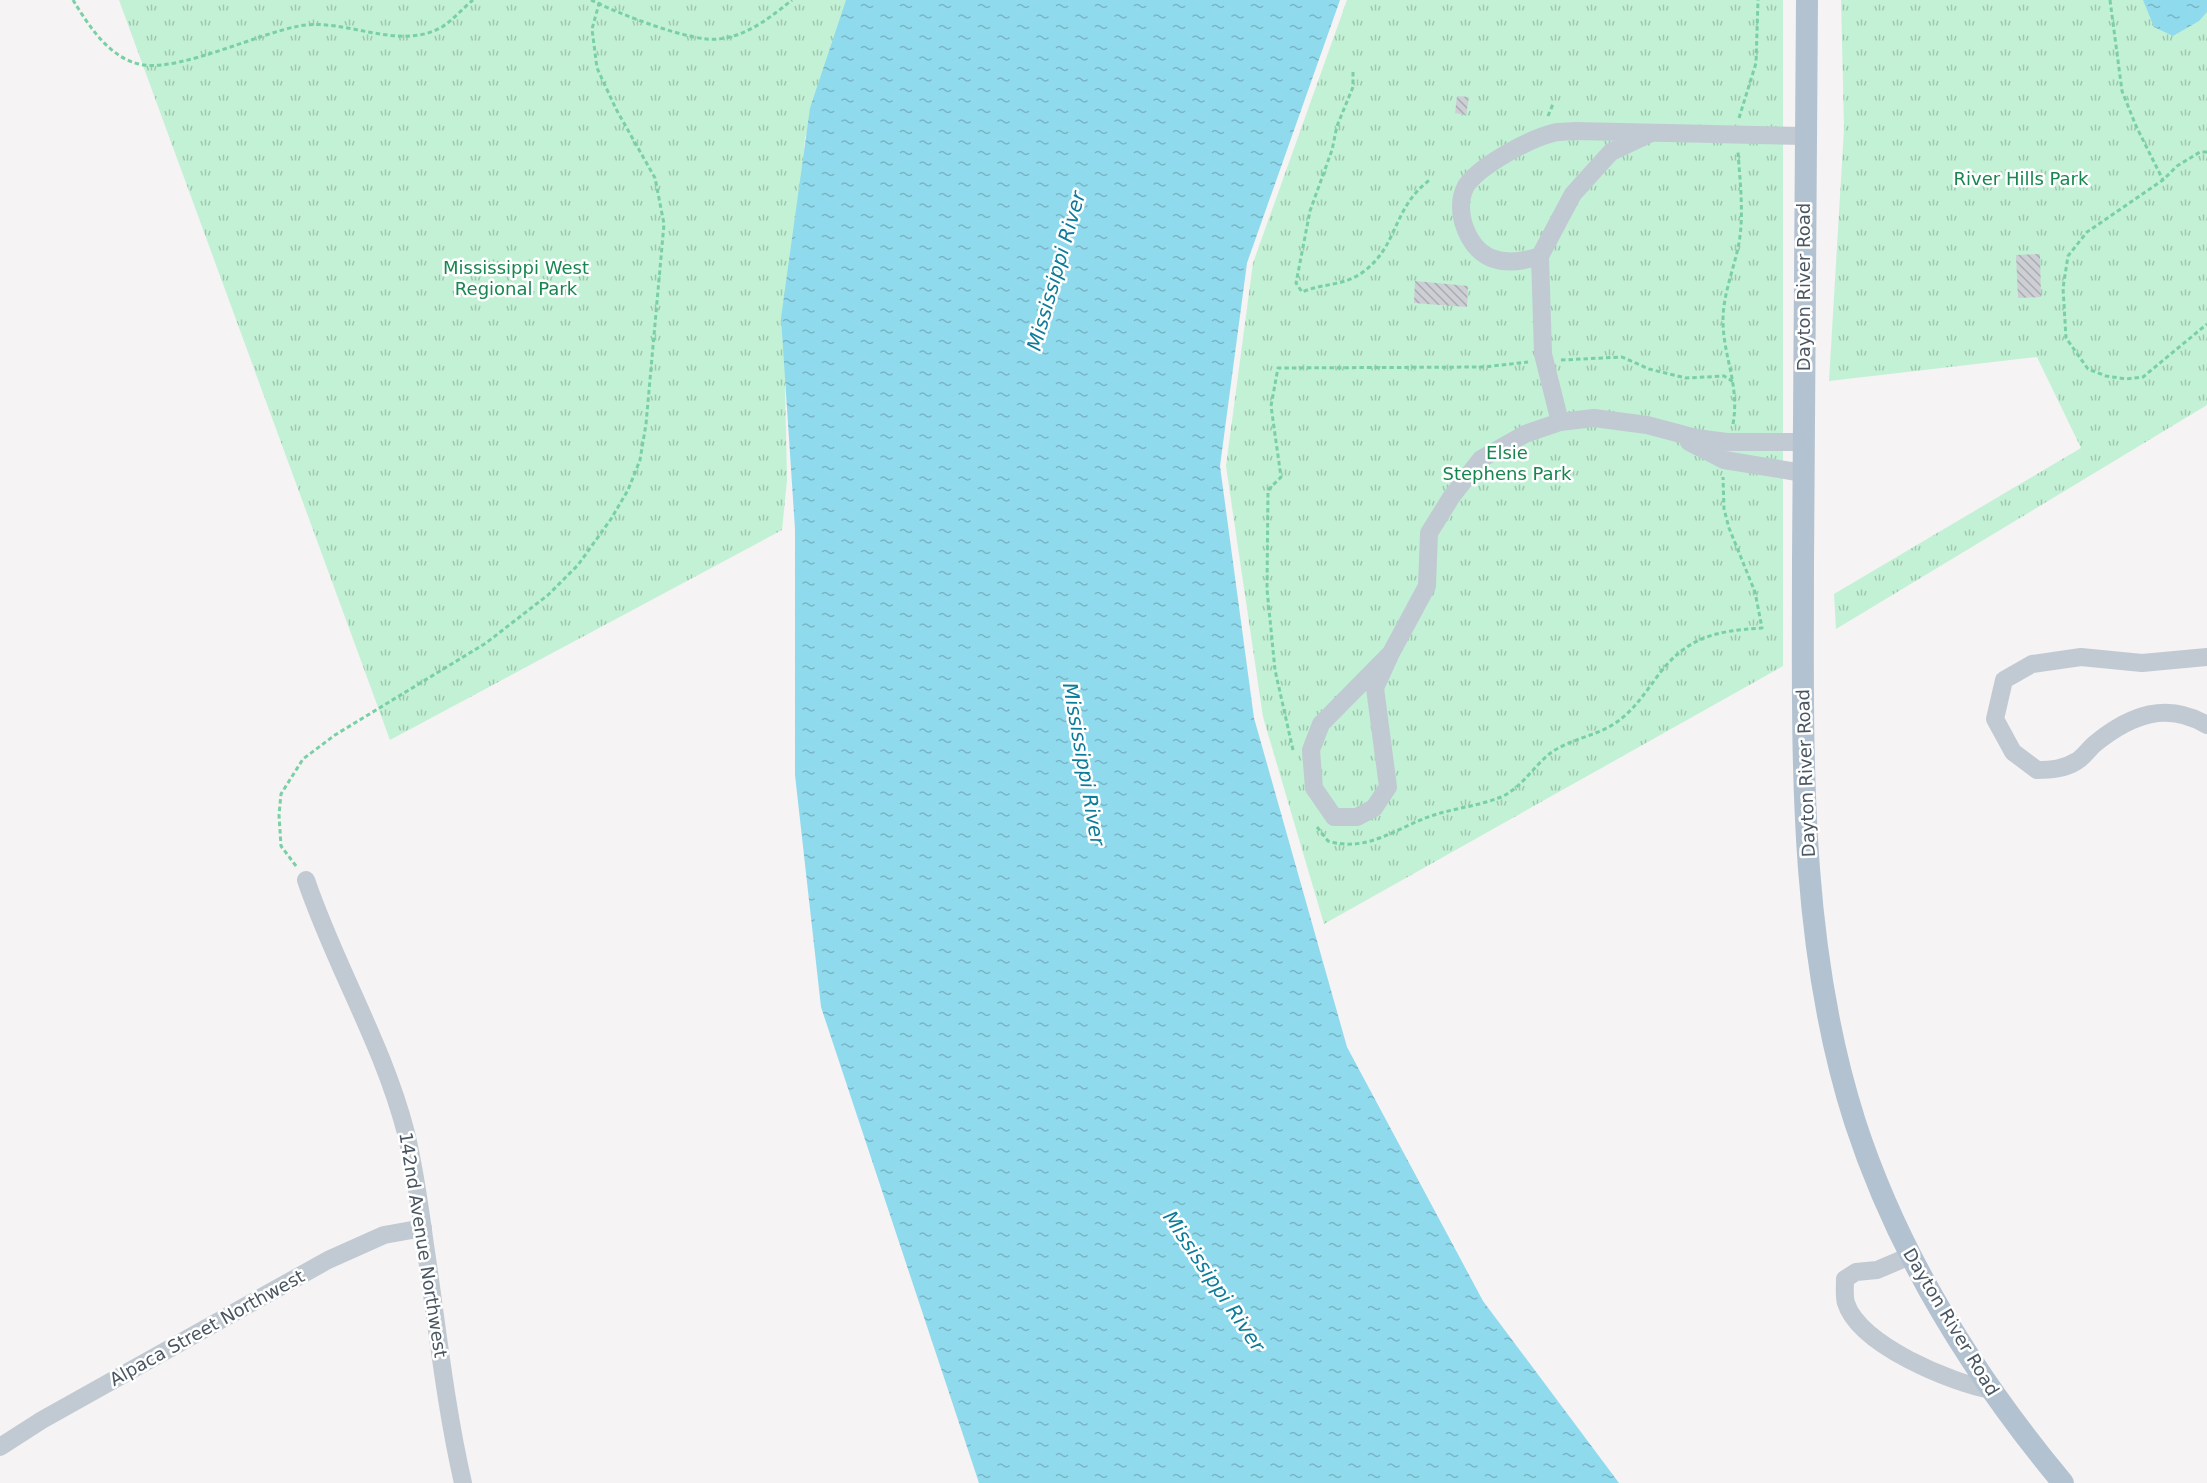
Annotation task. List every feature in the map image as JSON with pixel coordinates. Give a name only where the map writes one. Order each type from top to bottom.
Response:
[{"type":"main road","name":"Dayton River Road","points":[[1807,0],[1803,442],[1806,794],[1809,877],[1819,958],[1834,1042],[1855,1120],[1881,1193],[1910,1256],[1942,1313],[1991,1390],[2064,1483]]},
{"type":"street","points":[[1540,256],[1521,262],[1504,262],[1488,257],[1476,248],[1468,235],[1461,213],[1462,196],[1467,185],[1490,164],[1554,132],[1805,136]]},
{"type":"street","points":[[1560,422],[1544,354],[1540,256],[1573,194],[1611,152],[1651,133]]},
{"type":"street","points":[[1391,653],[1321,724],[1311,750],[1314,788],[1334,817],[1357,817],[1374,808],[1388,787],[1375,688],[1427,586],[1429,533],[1452,496],[1481,459],[1525,434],[1560,422],[1594,418],[1727,442],[1803,442]]},
{"type":"street","points":[[1666,430],[1724,460],[1803,473]]},
{"type":"street","points":[[2207,657],[2142,663],[2081,657],[2032,664],[2004,680],[1995,719],[2013,752],[2037,771],[2058,770],[2078,761],[2094,744],[2116,727],[2139,715],[2171,711],[2194,717],[2207,725]]},
{"type":"street","name":"142nd Avenue Northwest","points":[[306,880],[320,922],[362,1011],[393,1088],[409,1146],[447,1397],[463,1483]]},
{"type":"street","name":"Alpaca Street Northwest","points":[[2,1440],[328,1260],[384,1235],[423,1228]]},
{"type":"street","points":[[1910,1256],[1877,1270],[1856,1272],[1845,1279],[1846,1303],[1868,1334],[1889,1348],[1965,1385],[1991,1390]]},
{"type":"path","points":[[73,0],[94,35],[126,59],[144,65],[163,64],[195,57],[299,26],[332,23],[391,35],[416,36],[441,27],[473,0]]},
{"type":"path","points":[[591,0],[678,33],[719,39],[755,27],[792,0]]},
{"type":"path","points":[[1727,442],[1736,404],[1723,319],[1739,241],[1741,187],[1737,135],[1739,118],[1756,63],[1758,0]]},
{"type":"path","points":[[2110,0],[2122,91],[2136,126],[2163,180]]},
{"type":"path","points":[[306,880],[279,840],[281,794],[303,759],[335,735],[486,644],[548,595],[578,565],[611,519],[628,490],[640,460],[646,424],[664,224],[655,178],[616,109],[597,68],[592,29],[600,2]]},
{"type":"path","points":[[1353,72],[1353,87],[1337,126],[1332,150],[1310,211],[1296,283],[1302,292],[1319,284],[1346,282],[1364,272],[1380,256],[1392,238],[1396,221],[1405,205],[1419,188],[1431,179]]},
{"type":"path","points":[[2207,152],[2200,152],[2177,166],[2163,180],[2087,232],[2068,256],[2063,288],[2066,338],[2088,369],[2106,376],[2126,379],[2143,377],[2207,324]]},
{"type":"path","points":[[1724,460],[1724,509],[1729,528],[1755,592],[1762,628]]},
{"type":"green space","name":"Mississippi West Regional Park","points":[[119,0],[848,0],[805,138],[785,387],[787,480],[782,530],[390,740]]},
{"type":"green space","name":"Elsie Stephens Park","points":[[1347,0],[1783,0],[1783,666],[1324,924],[1263,717],[1226,466],[1253,263]]},
{"type":"green space","name":"River Hills Park","points":[[1841,0],[2207,0],[2207,405],[1836,629],[1834,594],[2081,448],[2037,357],[1829,381],[1844,129]]},
{"type":"water","name":"Mississippi River","points":[[846,0],[1340,0],[1247,263],[1220,466],[1254,718],[1347,1047],[1483,1301],[1619,1483],[979,1483],[821,1007],[795,775],[795,529],[781,318],[810,108]]},
{"type":"water","points":[[2143,0],[2207,0],[2207,12],[2199,21],[2173,36],[2154,27]]},
{"type":"building","points":[[1457,96],[1469,97],[1466,115],[1455,113]]},
{"type":"building","points":[[2040,254],[2041,297],[2018,298],[2016,255]]},
{"type":"building","points":[[1415,281],[1468,286],[1467,307],[1414,303]]}]
